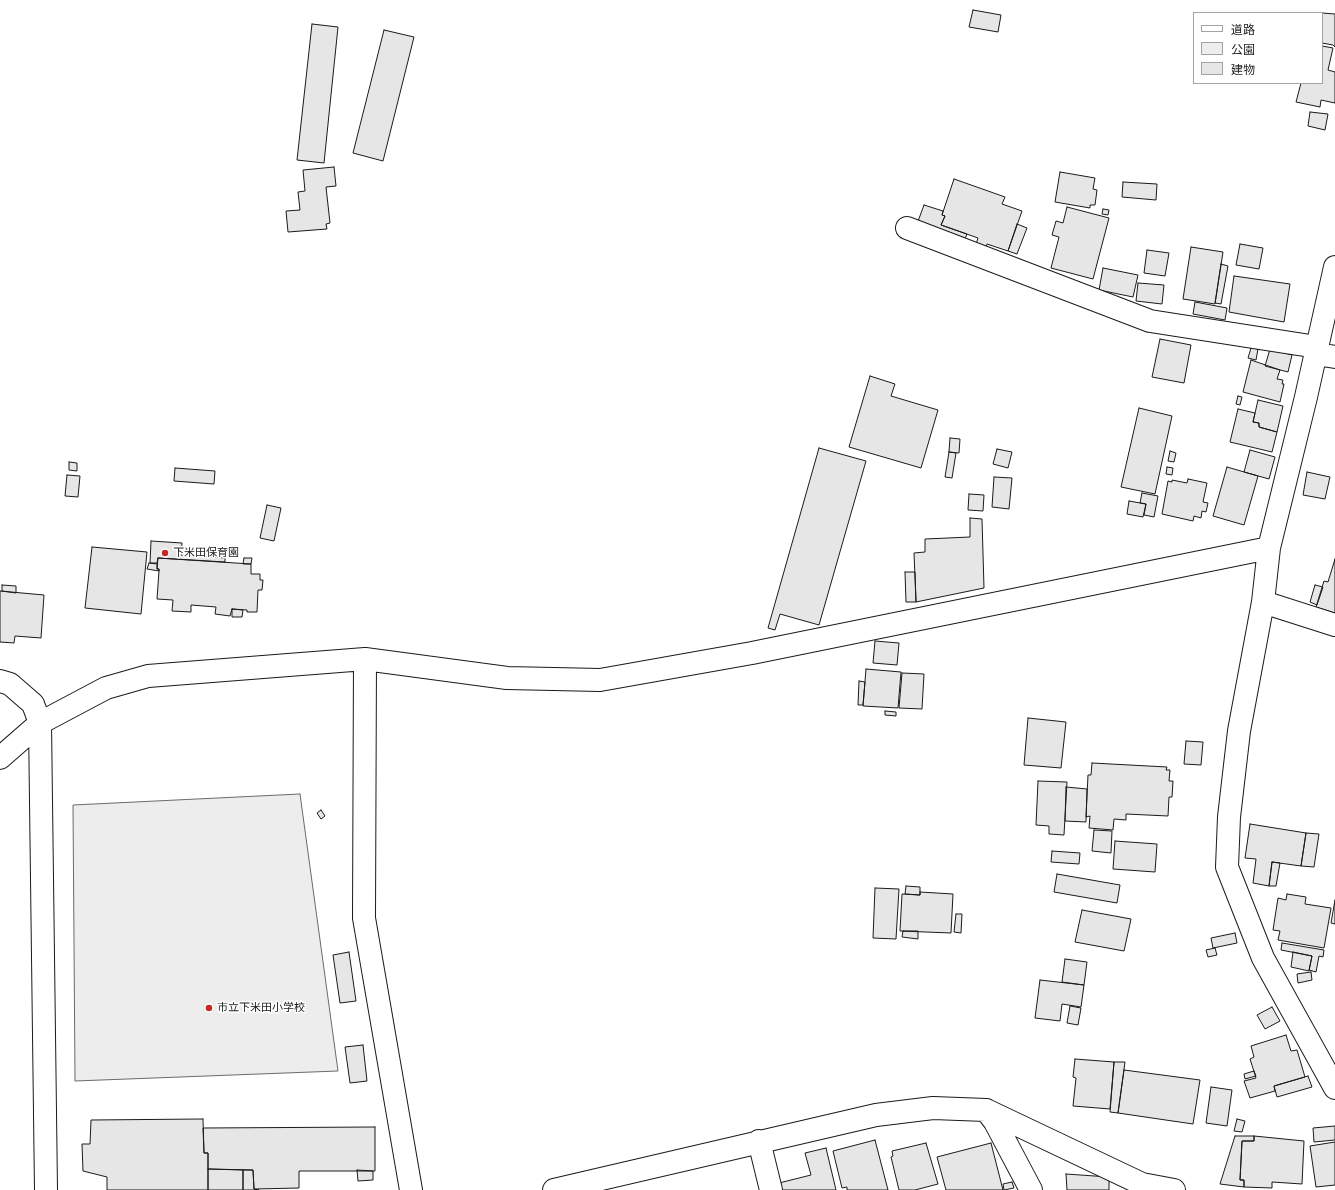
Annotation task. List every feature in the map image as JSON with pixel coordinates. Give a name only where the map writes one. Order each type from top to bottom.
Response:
[{"type":"street","points":[[907,228],[1150,321],[1323,353]]},
{"type":"street","points":[[1335,267],[1323,353],[1269,548],[1263,602],[1239,731],[1229,817],[1227,867],[1262,958],[1335,1088]]},
{"type":"street","points":[[0,758],[40,723],[106,688],[148,676],[365,659],[507,678],[600,680],[752,653],[1269,548]]},
{"type":"street","points":[[1263,602],[1335,625]]},
{"type":"street","points":[[365,659],[364,918],[411,1190]]},
{"type":"street","points":[[0,681],[10,684],[34,704],[40,723],[46,1190]]},
{"type":"street","points":[[554,1190],[759,1141],[876,1115],[933,1108],[986,1110],[1142,1184],[1174,1190]]},
{"type":"street","points":[[986,1110],[995,1122],[1030,1190]]},
{"type":"street","points":[[759,1141],[771,1190]]},
{"type":"green space","points":[[300,794],[338,1071],[75,1081],[73,805]]},
{"type":"building","points":[[973,10],[1001,15],[998,32],[969,27]]},
{"type":"building","points":[[1323,13],[1335,14],[1335,47],[1333,45],[1323,43]]},
{"type":"building","points":[[312,24],[338,27],[324,163],[297,160]]},
{"type":"building","points":[[384,30],[414,37],[383,161],[353,153]]},
{"type":"building","points":[[1323,46],[1333,48],[1328,70],[1335,72],[1335,103],[1321,100],[1320,107],[1296,102],[1301,84],[1323,84]]},
{"type":"building","points":[[1310,112],[1328,114],[1325,130],[1308,126]]},
{"type":"building","points":[[334,167],[336,186],[326,187],[330,223],[326,224],[327,229],[288,232],[286,211],[300,210],[298,192],[305,191],[303,170]]},
{"type":"building","points":[[1060,172],[1095,178],[1093,189],[1097,190],[1095,205],[1090,205],[1090,208],[1055,202]]},
{"type":"building","points":[[954,179],[1005,197],[1002,204],[1022,211],[1008,251],[987,244],[986,248],[976,244],[978,238],[941,225],[945,216],[942,215]]},
{"type":"building","points":[[1123,182],[1157,184],[1156,200],[1122,197]]},
{"type":"building","points":[[924,205],[943,211],[942,215],[945,216],[941,225],[967,234],[965,239],[917,224]]},
{"type":"building","points":[[1067,207],[1109,218],[1093,279],[1051,268],[1059,237],[1052,235],[1056,221],[1063,223]]},
{"type":"building","points":[[1103,209],[1109,210],[1108,215],[1102,214]]},
{"type":"building","points":[[1017,224],[1027,228],[1017,254],[1008,251]]},
{"type":"building","points":[[1240,244],[1263,248],[1259,269],[1236,265]]},
{"type":"building","points":[[1191,247],[1223,252],[1215,304],[1183,299]]},
{"type":"building","points":[[1147,250],[1169,253],[1165,276],[1144,273]]},
{"type":"building","points":[[1221,264],[1228,266],[1221,304],[1215,303]]},
{"type":"building","points":[[1103,268],[1138,275],[1133,297],[1099,290]]},
{"type":"building","points":[[1234,276],[1290,284],[1284,322],[1229,312]]},
{"type":"building","points":[[1138,283],[1164,285],[1162,304],[1136,301]]},
{"type":"building","points":[[1195,302],[1227,308],[1225,320],[1193,314]]},
{"type":"building","points":[[1160,339],[1191,345],[1184,383],[1152,377]]},
{"type":"building","points":[[1251,348],[1258,349],[1256,360],[1248,358]]},
{"type":"building","points":[[1270,349],[1292,355],[1288,372],[1265,366]]},
{"type":"building","points":[[1251,360],[1280,370],[1277,379],[1283,380],[1282,384],[1284,384],[1280,402],[1243,392]]},
{"type":"building","points":[[870,376],[895,384],[891,396],[938,410],[921,468],[849,447]]},
{"type":"building","points":[[1238,396],[1242,397],[1240,405],[1236,404]]},
{"type":"building","points":[[1258,400],[1283,406],[1277,432],[1259,427],[1259,423],[1253,422]]},
{"type":"building","points":[[1139,408],[1172,416],[1155,494],[1121,487]]},
{"type":"building","points":[[1238,409],[1255,413],[1253,422],[1259,423],[1259,427],[1277,432],[1272,452],[1230,442]]},
{"type":"building","points":[[950,438],[960,439],[959,453],[949,452]]},
{"type":"building","points":[[819,448],[866,461],[819,625],[780,614],[775,630],[768,628]]},
{"type":"building","points":[[997,449],[1012,452],[1008,468],[993,464]]},
{"type":"building","points":[[1250,450],[1275,457],[1269,479],[1244,472]]},
{"type":"building","points":[[1170,451],[1176,453],[1174,462],[1168,461]]},
{"type":"building","points":[[949,452],[956,453],[952,478],[945,477]]},
{"type":"building","points":[[69,462],[77,463],[77,471],[69,470]]},
{"type":"building","points":[[1167,467],[1173,468],[1172,475],[1166,474]]},
{"type":"building","points":[[1227,467],[1258,476],[1244,525],[1213,516]]},
{"type":"building","points":[[175,468],[215,471],[214,484],[174,481]]},
{"type":"building","points":[[1307,472],[1330,477],[1325,499],[1303,495]]},
{"type":"building","points":[[67,475],[80,476],[78,497],[65,496]]},
{"type":"building","points":[[994,477],[1012,478],[1009,509],[992,507]]},
{"type":"building","points":[[1188,479],[1207,483],[1203,502],[1208,503],[1206,512],[1202,511],[1201,518],[1194,516],[1193,521],[1162,514],[1168,481],[1172,482],[1172,480],[1187,483]]},
{"type":"building","points":[[1142,493],[1158,496],[1154,517],[1144,515],[1146,504],[1140,503]]},
{"type":"building","points":[[969,494],[984,495],[983,511],[968,510]]},
{"type":"building","points":[[1129,501],[1146,504],[1143,517],[1127,514]]},
{"type":"building","points":[[267,505],[281,508],[274,541],[260,538]]},
{"type":"building","points":[[970,518],[982,519],[984,588],[916,602],[914,553],[925,552],[925,539],[970,537]]},
{"type":"building","points":[[151,541],[182,543],[181,555],[225,558],[225,562],[158,558],[157,563],[150,563]]},
{"type":"building","points":[[92,547],[147,552],[141,614],[85,608]]},
{"type":"building","points":[[158,558],[251,564],[251,574],[260,574],[260,580],[263,580],[262,590],[258,590],[257,612],[232,609],[230,616],[215,614],[216,607],[191,605],[191,612],[172,611],[173,600],[157,599],[159,571],[159,569],[157,569]]},
{"type":"building","points":[[244,558],[252,558],[251,564],[243,564]]},
{"type":"building","points":[[1335,559],[1335,613],[1316,607],[1324,581],[1328,582]]},
{"type":"building","points":[[149,563],[157,564],[157,569],[159,569],[159,571],[147,569]]},
{"type":"building","points":[[905,572],[915,572],[916,602],[906,602]]},
{"type":"building","points":[[2,585],[16,586],[16,593],[2,591]]},
{"type":"building","points":[[1315,585],[1323,587],[1317,605],[1310,602]]},
{"type":"building","points":[[0,591],[44,595],[41,638],[15,636],[14,643],[0,642]]},
{"type":"building","points":[[232,609],[243,610],[242,617],[232,617]]},
{"type":"building","points":[[875,641],[899,643],[897,665],[873,663]]},
{"type":"building","points":[[866,669],[901,672],[898,708],[863,706]]},
{"type":"building","points":[[902,673],[924,674],[922,709],[899,708]]},
{"type":"building","points":[[859,681],[865,682],[863,705],[858,705]]},
{"type":"building","points":[[885,711],[896,712],[896,716],[885,715]]},
{"type":"building","points":[[1028,718],[1066,722],[1061,768],[1024,765]]},
{"type":"building","points":[[1186,741],[1203,742],[1201,765],[1184,764]]},
{"type":"building","points":[[1092,763],[1167,767],[1166,770],[1170,770],[1169,781],[1173,781],[1172,797],[1169,797],[1168,816],[1126,814],[1126,820],[1114,819],[1113,830],[1089,828],[1090,816],[1086,817],[1088,775],[1091,775]]},
{"type":"building","points":[[1038,781],[1067,782],[1064,835],[1049,834],[1049,826],[1036,825]]},
{"type":"building","points":[[1066,787],[1087,789],[1086,822],[1065,821]]},
{"type":"building","points":[[321,810],[325,816],[321,819],[317,813]]},
{"type":"building","points":[[1250,824],[1306,833],[1301,866],[1272,862],[1269,886],[1253,883],[1256,859],[1245,858]]},
{"type":"building","points":[[1094,830],[1112,831],[1111,853],[1092,851]]},
{"type":"building","points":[[1306,833],[1319,834],[1314,867],[1301,866]]},
{"type":"building","points":[[1115,841],[1157,844],[1155,872],[1113,869]]},
{"type":"building","points":[[1052,851],[1080,853],[1079,864],[1051,862]]},
{"type":"building","points":[[1272,862],[1280,863],[1276,886],[1269,886]]},
{"type":"building","points":[[1057,874],[1120,885],[1117,903],[1054,892]]},
{"type":"building","points":[[906,886],[920,887],[920,895],[905,894]]},
{"type":"building","points":[[875,888],[899,889],[896,939],[873,938]]},
{"type":"building","points":[[920,892],[953,894],[951,933],[900,931],[902,894],[920,895]]},
{"type":"building","points":[[1287,894],[1306,897],[1305,904],[1331,908],[1324,948],[1278,940],[1280,931],[1273,930],[1278,898],[1286,900]]},
{"type":"building","points":[[1335,900],[1335,924],[1331,923]]},
{"type":"building","points":[[1082,910],[1131,919],[1124,951],[1075,942]]},
{"type":"building","points":[[956,914],[962,914],[961,933],[954,932]]},
{"type":"building","points":[[903,931],[918,931],[918,939],[902,937]]},
{"type":"building","points":[[1235,933],[1237,943],[1213,948],[1211,938]]},
{"type":"building","points":[[1282,943],[1324,950],[1323,957],[1319,956],[1316,972],[1309,970],[1312,956],[1281,950]]},
{"type":"building","points":[[1215,948],[1217,955],[1208,957],[1206,950]]},
{"type":"building","points":[[349,952],[356,1001],[340,1003],[333,955]]},
{"type":"building","points":[[1293,952],[1312,956],[1309,971],[1291,967]]},
{"type":"building","points":[[1065,959],[1087,962],[1084,985],[1062,982]]},
{"type":"building","points":[[1311,972],[1312,980],[1298,983],[1297,974]]},
{"type":"building","points":[[1040,980],[1084,985],[1081,1007],[1062,1004],[1060,1021],[1035,1018]]},
{"type":"building","points":[[1070,1006],[1081,1008],[1078,1025],[1067,1023]]},
{"type":"building","points":[[1272,1007],[1280,1021],[1265,1029],[1257,1015]]},
{"type":"building","points":[[1286,1035],[1291,1051],[1297,1050],[1305,1077],[1274,1086],[1275,1091],[1250,1098],[1244,1081],[1256,1078],[1250,1059],[1254,1057],[1251,1046]]},
{"type":"building","points":[[363,1045],[367,1081],[350,1083],[345,1047]]},
{"type":"building","points":[[1075,1059],[1114,1062],[1110,1109],[1073,1106],[1076,1078],[1073,1077]]},
{"type":"building","points":[[1114,1062],[1125,1062],[1118,1113],[1110,1112]]},
{"type":"building","points":[[1124,1070],[1200,1080],[1193,1124],[1118,1113]]},
{"type":"building","points":[[1254,1071],[1256,1076],[1245,1079],[1244,1074]]},
{"type":"building","points":[[1308,1076],[1312,1087],[1277,1097],[1274,1086]]},
{"type":"building","points":[[1211,1087],[1232,1090],[1227,1126],[1206,1123]]},
{"type":"building","points":[[203,1119],[204,1153],[208,1153],[208,1190],[107,1190],[107,1177],[83,1171],[82,1144],[90,1144],[91,1120]]},
{"type":"building","points":[[1237,1119],[1245,1121],[1242,1132],[1234,1131]]},
{"type":"building","points":[[1335,1126],[1335,1140],[1314,1142],[1313,1128]]},
{"type":"building","points":[[375,1127],[375,1171],[299,1171],[299,1188],[254,1189],[253,1170],[208,1169],[208,1153],[204,1153],[203,1128]]},
{"type":"building","points":[[1235,1136],[1254,1136],[1254,1141],[1242,1141],[1240,1180],[1244,1180],[1244,1187],[1220,1184]]},
{"type":"building","points":[[1254,1136],[1304,1141],[1302,1184],[1272,1182],[1272,1188],[1244,1187],[1244,1180],[1240,1180],[1242,1141],[1254,1141]]},
{"type":"building","points":[[875,1140],[888,1190],[847,1190],[847,1187],[842,1188],[833,1151]]},
{"type":"building","points":[[1335,1142],[1335,1185],[1316,1187],[1310,1146]]},
{"type":"building","points":[[926,1143],[938,1184],[915,1190],[899,1190],[891,1157],[893,1156],[892,1151]]},
{"type":"building","points":[[991,1143],[1003,1190],[946,1190],[937,1157]]},
{"type":"building","points":[[826,1148],[836,1190],[781,1190],[779,1183],[811,1175],[805,1153]]},
{"type":"building","points":[[208,1169],[243,1170],[243,1190],[208,1190]]},
{"type":"building","points":[[243,1170],[253,1170],[254,1189],[259,1190],[243,1190]]},
{"type":"building","points":[[357,1170],[373,1171],[373,1180],[358,1181]]},
{"type":"building","points":[[1066,1174],[1109,1177],[1109,1190],[1067,1190]]},
{"type":"building","points":[[1012,1182],[1014,1188],[1004,1190],[1003,1184]]},
{"type":"place","name":"下米田保育園","points":[[165,553]]},
{"type":"place","name":"市立下米田小学校","points":[[209,1008]]}]
